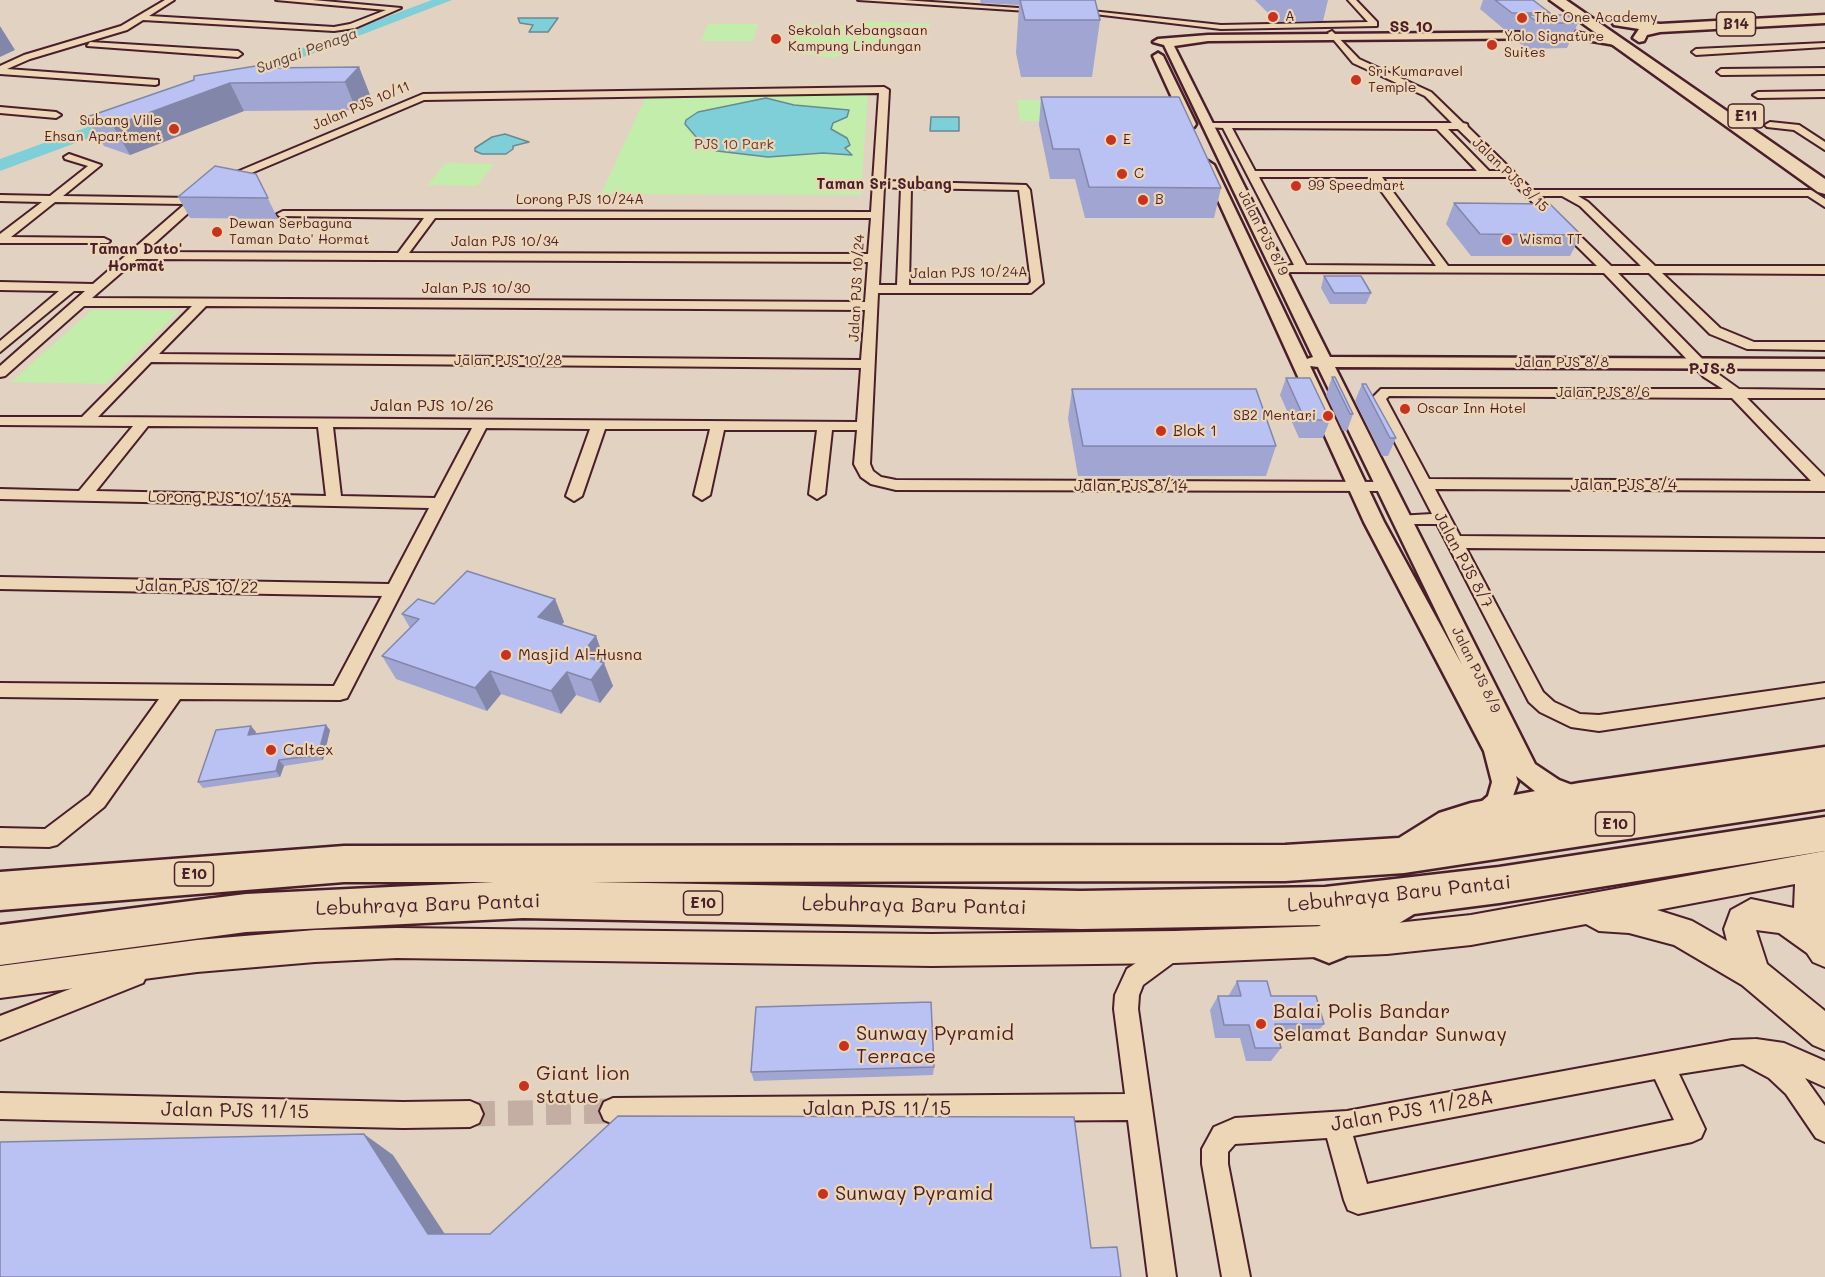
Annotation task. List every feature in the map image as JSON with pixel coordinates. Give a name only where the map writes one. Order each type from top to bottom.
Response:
[{"type":"highway","points":[[1557,0],[1825,188]]},
{"type":"highway","name":"E11","points":[[1566,0],[1663,60],[1767,131],[1825,181]]},
{"type":"highway","name":"E11","points":[[1574,0],[1825,169]]},
{"type":"highway","points":[[1604,12],[1639,38],[1663,60]]},
{"type":"highway","points":[[1716,112],[1767,131],[1825,161]]},
{"type":"highway","points":[[1752,112],[1767,131]]},
{"type":"highway","points":[[1404,855],[1453,825],[1481,818],[1579,799],[1825,762]]},
{"type":"highway","name":"E10","points":[[0,891],[344,864],[1167,865],[1286,863],[1404,855],[1825,793]]},
{"type":"highway","name":"Lebuhraya Baru Pantai","points":[[0,945],[138,925],[246,913],[523,899],[1081,910],[1315,906],[1823,855]]},
{"type":"highway","points":[[1329,943],[1408,897]]},
{"type":"main road","name":"B14","points":[[1639,38],[1641,32],[1660,28],[1825,18]]},
{"type":"main road","name":"B14","points":[[1618,22],[1660,28]]},
{"type":"main road","points":[[0,982],[196,956],[315,946],[397,943],[932,950],[1329,943],[1471,930],[1566,913],[1823,855]]},
{"type":"main road","points":[[1823,855],[1811,880],[1810,908],[1825,940]]},
{"type":"main road","points":[[1566,913],[1629,918],[1681,932],[1754,974],[1825,1033]]},
{"type":"main road","points":[[1754,974],[1740,929],[1742,921],[1751,914],[1784,920],[1799,927],[1819,942],[1825,951]]},
{"type":"street","points":[[0,70],[27,57],[124,28],[144,18],[170,0]]},
{"type":"street","points":[[144,18],[344,28],[397,8],[280,0]]},
{"type":"street","points":[[862,0],[1050,10]]},
{"type":"street","points":[[1194,133],[1155,48],[1156,42],[1164,37],[1181,34],[1374,24],[1352,0]]},
{"type":"street","points":[[1061,11],[1115,11],[1244,30],[1339,35],[1584,35],[1615,42]]},
{"type":"street","points":[[1156,42],[1208,38],[1578,30],[1594,26]]},
{"type":"street","name":"Jalan PJS 8/15","points":[[1339,35],[1356,61],[1428,94],[1719,376]]},
{"type":"street","name":"Jalan PJS 8/15","points":[[1339,35],[1368,62],[1442,94],[1624,270],[1719,376]]},
{"type":"street","name":"Jalan PJS 8/9","points":[[1173,42],[1169,45],[1526,771],[1550,788],[1579,799]]},
{"type":"street","points":[[77,43],[237,54]]},
{"type":"street","points":[[1696,52],[1825,45]]},
{"type":"street","points":[[0,70],[155,82]]},
{"type":"street","points":[[1713,80],[1825,71]]},
{"type":"street","points":[[1172,86],[1190,86]]},
{"type":"street","name":"Jalan PJS 10/11","points":[[0,373],[217,184],[423,97],[884,90]]},
{"type":"street","name":"Jalan PJS 10/24","points":[[876,480],[866,474],[862,464],[884,90]]},
{"type":"street","points":[[1758,95],[1822,96]]},
{"type":"street","points":[[0,110],[56,115]]},
{"type":"street","points":[[1206,120],[1449,116]]},
{"type":"street","points":[[1206,120],[1226,125],[1474,126]]},
{"type":"street","points":[[1226,125],[1302,269]]},
{"type":"street","points":[[1440,126],[1486,174]]},
{"type":"street","points":[[1767,131],[1796,127],[1825,147]]},
{"type":"street","name":"Jalan PJS 8/9","points":[[1202,152],[1358,487],[1496,750],[1505,782],[1500,802],[1481,818]]},
{"type":"street","points":[[0,240],[96,165],[69,157]]},
{"type":"street","points":[[1252,174],[1509,174]]},
{"type":"street","points":[[1374,174],[1444,269]]},
{"type":"street","name":"Jalan PJS 10/24A","points":[[872,289],[1031,289],[1037,283],[1025,190],[1022,187],[879,184]]},
{"type":"street","points":[[903,289],[906,184]]},
{"type":"street","points":[[1529,193],[1811,193],[1825,204]]},
{"type":"street","points":[[1564,193],[1584,204],[1715,331],[1752,346],[1825,346]]},
{"type":"street","points":[[1584,204],[1591,193]]},
{"type":"street","points":[[0,198],[196,201]]},
{"type":"street","name":"Lorong PJS 10/24A","points":[[283,214],[877,215]]},
{"type":"street","points":[[401,256],[432,214]]},
{"type":"street","points":[[0,240],[104,241]]},
{"type":"street","name":"Jalan PJS 10/34","points":[[135,255],[874,258]]},
{"type":"street","points":[[1280,269],[1624,270],[1648,267],[1825,270]]},
{"type":"street","points":[[0,286],[97,288]]},
{"type":"street","points":[[0,348],[70,288]]},
{"type":"street","name":"Jalan PJS 10/30","points":[[81,302],[871,306]]},
{"type":"street","points":[[85,422],[202,303]]},
{"type":"street","name":"Jalan PJS 10/28","points":[[149,358],[868,364]]},
{"type":"street","name":"Jalan PJS 8/8","points":[[1719,376],[1825,364]]},
{"type":"street","name":"Jalan PJS 8/8","points":[[1302,367],[1719,376],[1825,374]]},
{"type":"street","points":[[1719,376],[1825,486]]},
{"type":"street","name":"Jalan PJS 8/6","points":[[1381,394],[1719,376],[1825,394]]},
{"type":"street","name":"Jalan PJS 8/7","points":[[1381,394],[1379,398],[1536,697],[1560,715],[1578,722],[1599,723],[1825,690]]},
{"type":"street","name":"Jalan PJS 10/26","points":[[0,422],[864,426]]},
{"type":"street","points":[[83,496],[144,422]]},
{"type":"street","points":[[325,423],[334,501]]},
{"type":"street","points":[[0,690],[340,693],[481,424]]},
{"type":"street","points":[[574,496],[599,425]]},
{"type":"street","points":[[702,495],[718,426]]},
{"type":"street","points":[[817,494],[825,426]]},
{"type":"street","name":"Jalan PJS 8/14","points":[[876,480],[896,485],[1387,487]]},
{"type":"street","name":"Jalan PJS 8/4","points":[[1423,484],[1825,486]]},
{"type":"street","name":"Lorong PJS 10/15A","points":[[0,494],[441,503]]},
{"type":"street","points":[[1404,520],[1441,519]]},
{"type":"street","points":[[1453,542],[1825,545]]},
{"type":"street","name":"Jalan PJS 10/22","points":[[0,583],[395,590]]},
{"type":"street","points":[[0,837],[49,838],[96,801],[175,692]]},
{"type":"street","points":[[1162,1277],[1126,995],[1135,977],[1175,947]]},
{"type":"street","points":[[0,1028],[115,982],[196,956]]},
{"type":"street","points":[[1744,1052],[1765,1060],[1795,1085],[1825,1129]]},
{"type":"street","name":"Jalan PJS 11/28A","points":[[1236,1277],[1215,1164],[1215,1149],[1223,1136],[1235,1131],[1337,1126],[1661,1065],[1744,1052],[1784,1055],[1825,1074]]},
{"type":"street","points":[[1337,1126],[1358,1200],[1692,1129],[1661,1065]]},
{"type":"street","name":"Jalan PJS 11/15","points":[[0,1106],[403,1115],[470,1114]]},
{"type":"street","name":"Jalan PJS 11/15","points":[[613,1111],[1140,1107]]},
{"type":"green space","points":[[861,21],[931,24],[927,31],[833,58],[791,52],[797,24],[860,26]]},
{"type":"green space","points":[[708,24],[758,24],[753,41],[701,41]]},
{"type":"green space","name":"PJS 10 Park","points":[[868,95],[861,195],[601,194],[646,96]]},
{"type":"green space","points":[[1017,100],[1143,100],[1151,121],[1020,121]]},
{"type":"green space","points":[[446,163],[494,164],[477,186],[427,185]]},
{"type":"green space","points":[[92,310],[179,311],[106,384],[11,382]]},
{"type":"water","points":[[518,18],[558,18],[548,32],[529,32],[533,25],[520,23]]},
{"type":"water","points":[[766,98],[794,105],[849,110],[847,117],[833,123],[831,129],[847,138],[850,145],[845,148],[852,155],[823,153],[768,157],[717,151],[703,145],[685,124],[686,120],[698,112]]},
{"type":"water","points":[[931,117],[959,117],[959,131],[930,131]]},
{"type":"water","points":[[505,134],[529,142],[513,146],[513,149],[506,154],[482,154],[475,151],[475,148],[492,137]]},
{"type":"building","points":[[1020,0],[1095,0],[1100,20],[1025,20]]},
{"type":"building","points":[[1495,0],[1533,0],[1550,13],[1512,13]]},
{"type":"building","points":[[1528,15],[1567,15],[1578,23],[1538,23]]},
{"type":"building","points":[[262,65],[263,68],[359,67],[345,82],[230,83],[113,126],[87,117],[194,80],[194,76]]},
{"type":"building","points":[[1041,97],[1179,97],[1221,188],[1089,187],[1079,149],[1053,149]]},
{"type":"building","points":[[215,166],[256,174],[268,198],[178,197]]},
{"type":"building","points":[[1454,203],[1550,204],[1581,235],[1480,234]]},
{"type":"building","points":[[1324,276],[1361,276],[1371,293],[1334,293]]},
{"type":"building","points":[[1332,377],[1335,377],[1353,414],[1350,414]]},
{"type":"building","points":[[1286,378],[1310,378],[1330,420],[1305,420]]},
{"type":"building","points":[[1362,384],[1366,384],[1396,438],[1390,438]]},
{"type":"building","points":[[1072,389],[1256,389],[1276,446],[1083,446]]},
{"type":"building","name":"Masjid Al-Husna","points":[[467,571],[555,599],[538,617],[596,636],[581,655],[604,663],[591,680],[567,672],[551,691],[490,671],[475,688],[382,656],[419,619],[402,614],[418,599],[434,604]]},
{"type":"building","name":"Caltex","points":[[326,725],[318,755],[279,760],[276,771],[198,782],[216,730],[251,726],[248,735]]},
{"type":"building","points":[[1237,981],[1267,981],[1271,996],[1316,996],[1324,1024],[1275,1024],[1281,1048],[1255,1048],[1249,1025],[1224,1025],[1218,996],[1241,996]]},
{"type":"building","name":"Sunway Pyramid Terrace","points":[[931,1002],[934,1067],[751,1072],[756,1007]]},
{"type":"building","name":"Sunway Pyramid","points":[[618,1116],[1074,1117],[1091,1248],[1117,1247],[1121,1277],[0,1277],[0,1142],[364,1134],[428,1234],[490,1234]]},
{"type":"waterway","name":"Sungai Penaga","points":[[222,83],[445,0]]},
{"type":"waterway","name":"Sungai Penaga","points":[[0,165],[137,114]]},
{"type":"tunnel","points":[[470,1114],[613,1111]]},
{"type":"place","name":"A","points":[[1273,17]]},
{"type":"place","name":"The One Academy","points":[[1522,18]]},
{"type":"place","name":"Sekolah Kebangsaan Kampung Lindungan","points":[[776,39]]},
{"type":"place","name":"Yolo Signature Suites","points":[[1492,45]]},
{"type":"place","name":"Sri Kumaravel Temple","points":[[1356,80]]},
{"type":"place","name":"Subang Ville Ehsan Apartment","points":[[174,129]]},
{"type":"place","name":"E","points":[[1111,140]]},
{"type":"place","name":"C","points":[[1122,174]]},
{"type":"place","name":"99 Speedmart","points":[[1296,186]]},
{"type":"place","name":"B","points":[[1143,200]]},
{"type":"place","name":"Dewan Serbaguna Taman Dato' Hormat","points":[[217,232]]},
{"type":"place","name":"Wisma TT","points":[[1507,240]]},
{"type":"place","name":"Oscar Inn Hotel","points":[[1405,409]]},
{"type":"place","name":"SB2 Mentari","points":[[1328,416]]},
{"type":"place","name":"Blok 1","points":[[1161,431]]},
{"type":"place","name":"Masjid Al-Husna","points":[[506,655]]},
{"type":"place","name":"Caltex","points":[[271,750]]},
{"type":"place","name":"Balai Polis Bandar Selamat Bandar Sunway","points":[[1261,1024]]},
{"type":"place","name":"Sunway Pyramid Terrace","points":[[844,1046]]},
{"type":"place","name":"Giant lion statue","points":[[524,1086]]},
{"type":"place","name":"Sunway Pyramid","points":[[823,1194]]},
{"type":"district","name":"SS 10","points":[[1411,27]]},
{"type":"district","name":"Taman Sri Subang","points":[[884,184]]},
{"type":"district","name":"Taman Dato' Hormat","points":[[136,258]]},
{"type":"district","name":"PJS 8","points":[[1712,369]]}]
